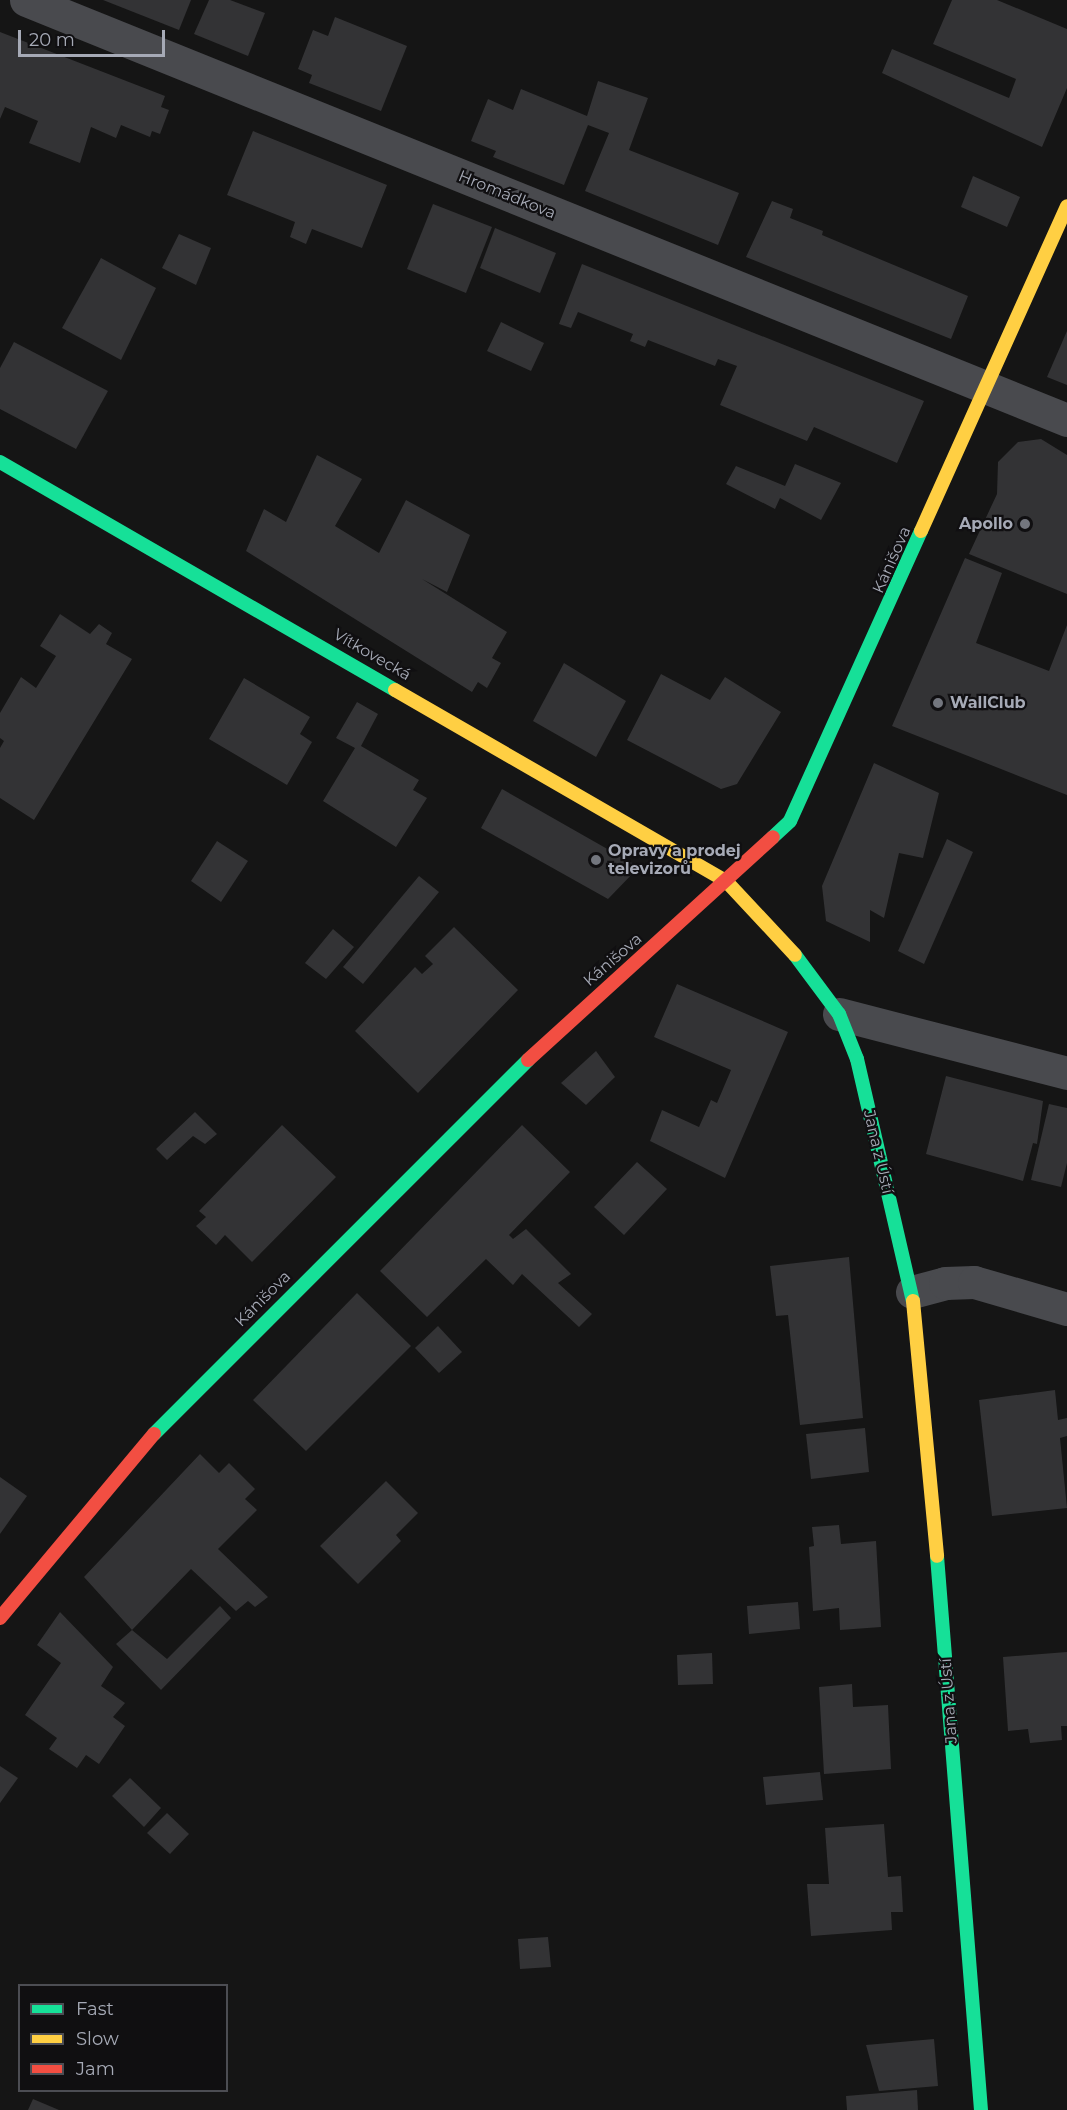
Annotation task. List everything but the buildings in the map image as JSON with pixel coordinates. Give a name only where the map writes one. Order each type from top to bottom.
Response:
[{"type":"street","name":"Hromádkova","points":[[26,0],[1067,420]]},
{"type":"street","name":"Kánišova","points":[[0,1618],[156,1431],[569,1020],[726,881],[790,820],[988,389],[1067,206]]},
{"type":"street","name":"Vítkovecká","points":[[0,462],[726,881]]},
{"type":"street","name":"Jana z Ústí","points":[[726,881],[791,949],[839,1014],[857,1059],[912,1292],[931,1476],[981,2110]]},
{"type":"street","points":[[839,1014],[1067,1073]]},
{"type":"street","points":[[912,1292],[945,1282],[974,1282],[1067,1309]]},
{"type":"traffic: fast","points":[[0,462],[395,690]]},
{"type":"traffic: fast","points":[[773,837],[790,821],[921,531]]},
{"type":"traffic: fast","points":[[795,955],[839,1014],[857,1059],[913,1301]]},
{"type":"traffic: fast","points":[[154,1434],[528,1060]]},
{"type":"traffic: fast","points":[[937,1556],[981,2110]]},
{"type":"traffic: slow","points":[[921,531],[1067,206]]},
{"type":"traffic: slow","points":[[395,690],[726,881],[795,955]]},
{"type":"traffic: slow","points":[[913,1301],[937,1556]]},
{"type":"traffic: jam","points":[[528,1060],[773,837]]},
{"type":"traffic: jam","points":[[0,1618],[154,1434]]},
{"type":"place","name":"Apollo","points":[[1025,524]]},
{"type":"place","name":"WallClub","points":[[938,703]]},
{"type":"place","name":"Opravy a prodej televizorů","points":[[596,860]]}]
